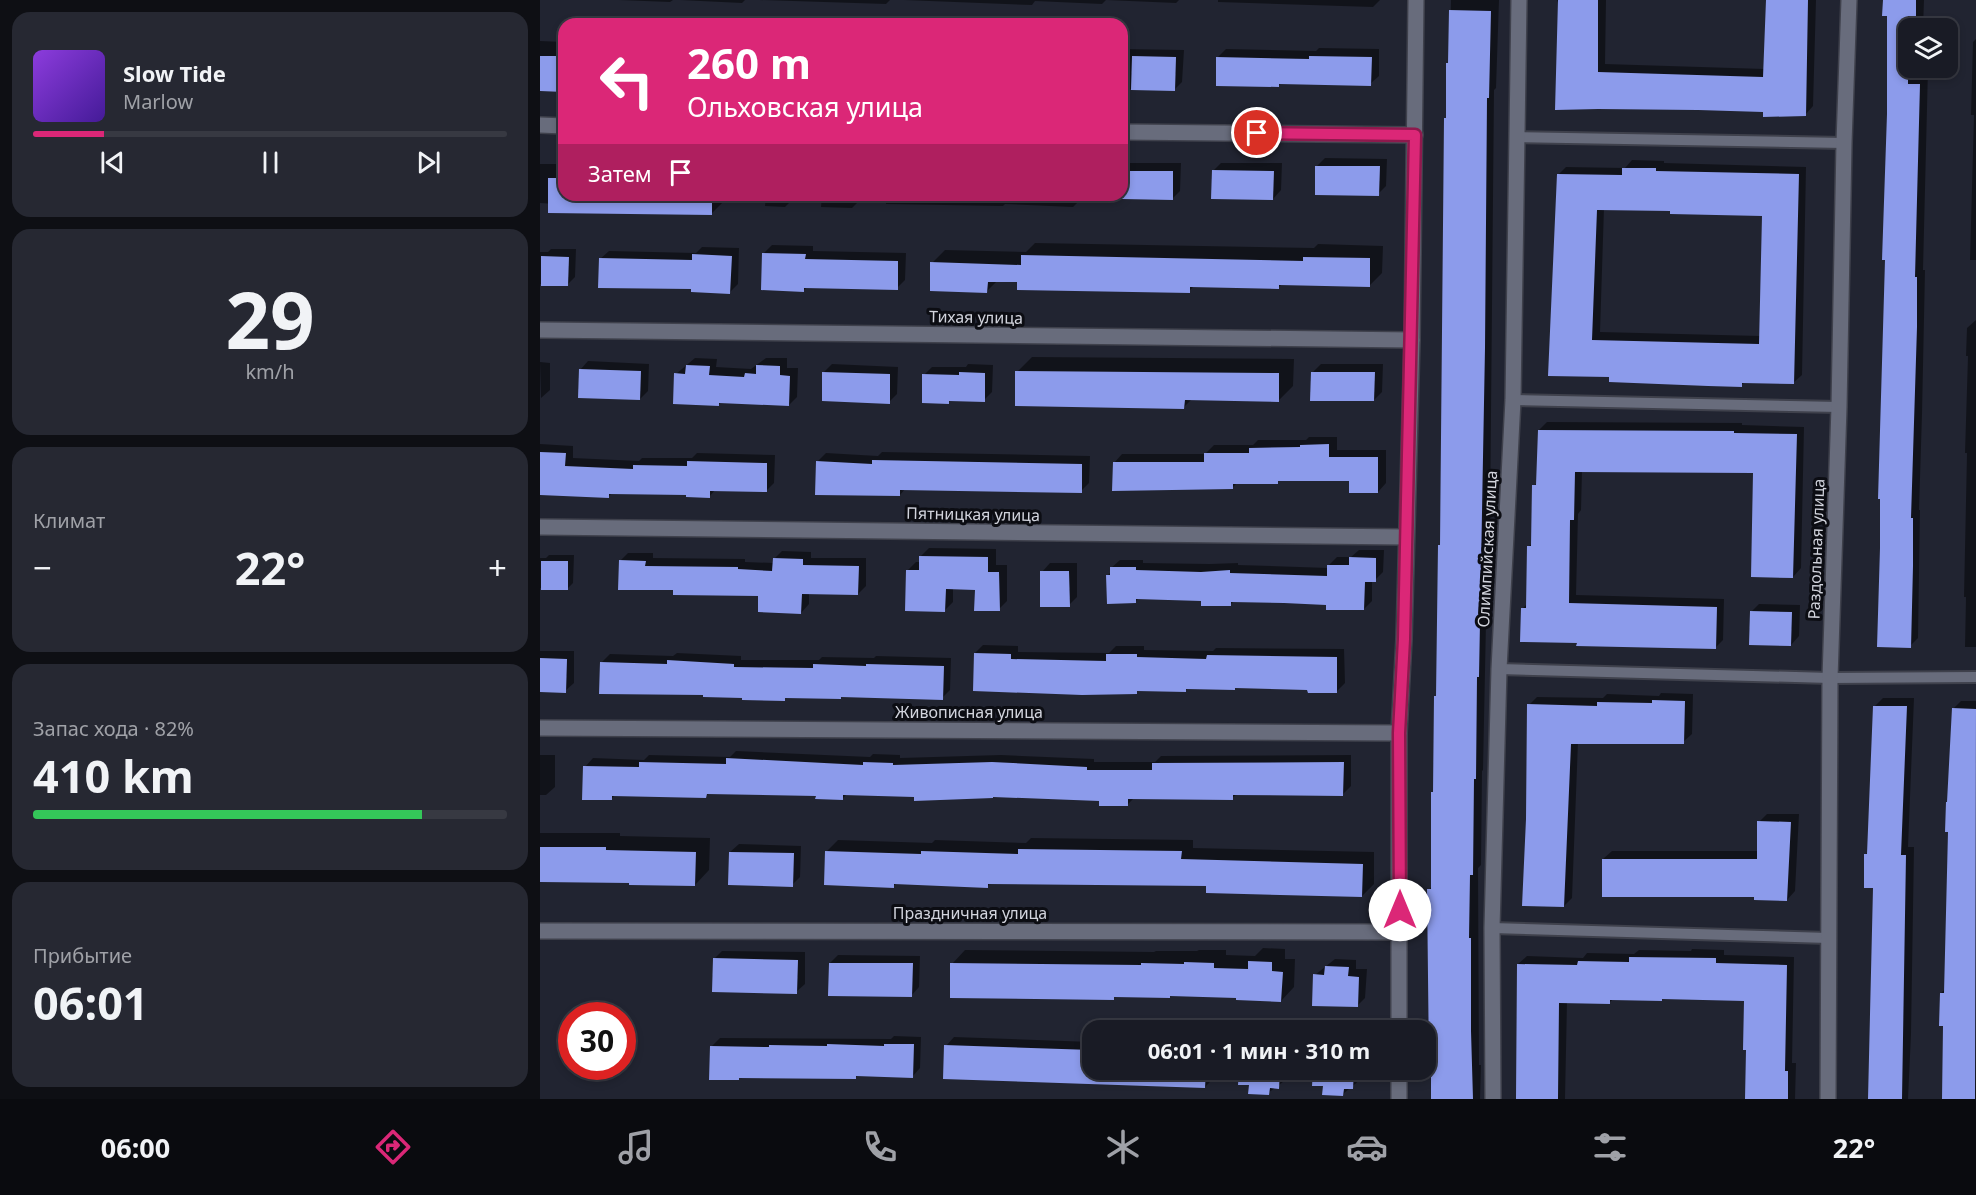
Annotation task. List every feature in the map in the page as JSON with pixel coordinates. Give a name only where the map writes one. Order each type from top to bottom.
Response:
[{"type":"street","points":[[1399,1020],[1399,733],[1404,639],[1412,340],[1416,0]]},
{"type":"street","name":"Олимпийская улица","points":[[1493,1099],[1492,928],[1499,669],[1513,400],[1519,0]]},
{"type":"street","name":"Раздольная улица","points":[[1828,1099],[1830,678],[1849,0]]},
{"type":"street","points":[[540,125],[558,126]]},
{"type":"street","points":[[1128,132],[1415,135]]},
{"type":"street","name":"Тихая улица","points":[[540,330],[1412,340]]},
{"type":"street","name":"Пятницкая улица","points":[[540,527],[1406,537]]},
{"type":"street","name":"Живописная улица","points":[[540,728],[1399,733]]},
{"type":"street","name":"Праздничная улица","points":[[540,931],[1400,932]]},
{"type":"street","points":[[1399,1080],[1399,1099]]},
{"type":"lane","points":[[1517,137],[1844,143]]},
{"type":"lane","points":[[1513,400],[1839,407]]},
{"type":"lane","points":[[1499,669],[1830,678],[1976,678]]},
{"type":"lane","points":[[1492,928],[1829,938]]},
{"type":"building","points":[[1558,0],[1598,0],[1598,72],[1763,77],[1766,0],[1808,0],[1806,116],[1763,117],[1763,112],[1698,110],[1555,110]]},
{"type":"building","points":[[1883,0],[1916,0],[1916,16],[1898,18],[1898,78],[1908,78],[1908,84],[1920,84],[1915,277],[1917,277],[1917,327],[1911,518],[1913,518],[1913,566],[1911,648],[1877,647],[1880,548],[1880,499],[1878,499],[1885,260],[1882,260],[1887,114],[1887,16],[1882,16]]},
{"type":"building","points":[[1449,10],[1491,11],[1489,98],[1487,98],[1479,677],[1477,677],[1473,875],[1470,875],[1469,938],[1471,938],[1473,1099],[1431,1099],[1431,1080],[1436,1080],[1436,1020],[1428,1020],[1427,889],[1431,889],[1431,792],[1433,792],[1434,696],[1436,696],[1438,545],[1440,545],[1444,118],[1446,118],[1446,63],[1448,63]]},
{"type":"building","points":[[540,56],[558,56],[558,92],[540,91]]},
{"type":"building","points":[[1132,56],[1176,57],[1175,91],[1131,90]]},
{"type":"building","points":[[1309,56],[1372,57],[1371,86],[1279,84],[1279,87],[1216,86],[1216,57],[1309,59]]},
{"type":"building","points":[[1315,166],[1380,166],[1379,196],[1315,195]]},
{"type":"building","points":[[1622,168],[1656,168],[1656,171],[1799,174],[1794,384],[1742,383],[1742,387],[1708,386],[1609,382],[1609,377],[1548,376],[1557,174],[1622,175]],"holes":[[[1597,210],[1670,211],[1670,214],[1762,216],[1759,344],[1592,340]]]},
{"type":"building","points":[[1212,170],[1274,171],[1273,200],[1211,199]]},
{"type":"building","points":[[1128,171],[1173,171],[1173,200],[1128,199]]},
{"type":"building","points":[[548,178],[558,178],[558,201],[712,201],[712,215],[548,213]]},
{"type":"building","points":[[762,253],[806,254],[805,259],[898,261],[898,290],[804,288],[804,292],[761,290]]},
{"type":"building","points":[[692,254],[732,256],[730,294],[691,292],[691,289],[598,288],[599,258],[692,260]]},
{"type":"building","points":[[1021,255],[1303,261],[1303,257],[1370,258],[1370,287],[1279,285],[1279,289],[1190,287],[1190,293],[1017,290],[1017,282],[988,282],[987,293],[930,291],[930,262],[1021,265]]},
{"type":"building","points":[[541,256],[569,257],[568,286],[541,286]]},
{"type":"building","points":[[686,365],[710,366],[709,375],[744,377],[745,373],[756,374],[756,365],[780,366],[780,375],[790,376],[789,406],[673,404],[674,373],[685,374]]},
{"type":"building","points":[[579,369],[641,371],[640,400],[578,398]]},
{"type":"building","points":[[1015,371],[1279,373],[1279,402],[1185,400],[1184,409],[1015,406]]},
{"type":"building","points":[[822,372],[890,374],[890,404],[822,401]]},
{"type":"building","points":[[959,372],[985,373],[985,402],[922,403],[922,374],[959,375]]},
{"type":"building","points":[[1311,372],[1375,372],[1374,401],[1310,401]]},
{"type":"building","points":[[1538,430],[1734,431],[1734,433],[1797,434],[1793,578],[1751,577],[1753,473],[1575,472],[1574,520],[1570,520],[1569,603],[1717,607],[1716,649],[1576,646],[1577,643],[1520,642],[1521,608],[1526,608],[1527,546],[1531,546],[1532,485],[1536,485]]},
{"type":"building","points":[[1329,444],[1329,457],[1378,457],[1378,493],[1349,493],[1349,481],[1278,481],[1278,484],[1233,484],[1233,489],[1112,491],[1113,462],[1204,462],[1204,453],[1249,453],[1249,448]]},
{"type":"building","points":[[540,452],[566,453],[565,466],[633,469],[633,465],[687,466],[687,461],[767,463],[767,492],[710,491],[710,498],[686,497],[686,495],[609,494],[609,498],[540,495]]},
{"type":"building","points":[[872,460],[1082,464],[1082,493],[900,490],[900,496],[815,495],[816,461],[872,464]]},
{"type":"building","points":[[919,556],[988,557],[988,572],[999,572],[1000,611],[974,611],[975,590],[946,589],[945,612],[905,611],[906,570],[919,570]]},
{"type":"building","points":[[1349,557],[1376,558],[1376,582],[1365,582],[1364,610],[1326,610],[1326,605],[1284,603],[1231,602],[1231,606],[1201,606],[1201,601],[1136,599],[1136,603],[1107,604],[1106,575],[1110,575],[1110,567],[1201,572],[1230,570],[1230,573],[1327,576],[1327,565],[1349,565]]},
{"type":"building","points":[[773,558],[803,559],[803,565],[859,566],[858,595],[802,594],[801,614],[758,612],[758,596],[673,595],[673,590],[618,590],[619,560],[646,561],[645,566],[738,567],[738,569],[772,571]]},
{"type":"building","points":[[541,561],[568,561],[568,590],[541,590]]},
{"type":"building","points":[[1040,571],[1069,571],[1070,607],[1040,607]]},
{"type":"building","points":[[1750,611],[1792,612],[1791,646],[1749,645]]},
{"type":"building","points":[[974,653],[1011,654],[1011,659],[1106,661],[1106,654],[1206,659],[1207,655],[1337,657],[1337,693],[1235,688],[1235,690],[1186,689],[1186,692],[1137,691],[1137,694],[1082,695],[973,691]]},
{"type":"building","points":[[540,658],[567,659],[566,693],[540,692]]},
{"type":"building","points":[[667,660],[734,664],[734,667],[813,668],[813,664],[944,666],[943,700],[841,697],[841,699],[785,698],[785,701],[742,700],[742,698],[703,697],[703,695],[599,694],[600,662],[667,664]]},
{"type":"building","points":[[1652,700],[1685,701],[1684,744],[1571,744],[1564,907],[1522,906],[1526,819],[1527,704],[1597,706],[1597,702],[1652,703]]},
{"type":"building","points":[[1873,706],[1907,706],[1901,855],[1906,855],[1902,1099],[1868,1099],[1873,888],[1864,888],[1864,854],[1867,854]]},
{"type":"building","points":[[1952,708],[1976,709],[1975,1099],[1942,1099],[1943,1026],[1939,1026],[1940,993],[1944,993],[1948,832],[1945,832]]},
{"type":"building","points":[[726,758],[863,765],[863,762],[893,763],[893,765],[992,762],[1087,767],[1087,770],[1152,770],[1152,763],[1344,762],[1343,796],[1233,795],[1233,800],[1128,799],[1128,806],[1099,806],[1099,801],[993,797],[914,801],[914,797],[843,795],[843,800],[815,799],[816,796],[707,794],[706,798],[612,796],[612,800],[582,800],[583,766],[639,767],[639,762],[726,764]]},
{"type":"building","points":[[1757,821],[1791,822],[1787,901],[1754,900],[1754,897],[1602,897],[1602,859],[1757,859]]},
{"type":"building","points":[[540,847],[606,847],[606,850],[696,852],[695,886],[540,882]]},
{"type":"building","points":[[1018,849],[1182,851],[1181,859],[1363,864],[1362,897],[1206,893],[1206,886],[988,884],[988,888],[894,884],[894,888],[824,885],[825,851],[1018,854]]},
{"type":"building","points":[[729,852],[794,853],[793,887],[728,885]]},
{"type":"building","points":[[1629,957],[1716,958],[1716,963],[1787,965],[1785,1071],[1788,1071],[1788,1099],[1745,1099],[1744,1001],[1662,999],[1662,1001],[1610,1000],[1610,1004],[1559,1003],[1558,1099],[1516,1099],[1517,964],[1577,965],[1578,961],[1629,962]]},
{"type":"building","points":[[713,958],[798,960],[797,994],[712,992]]},
{"type":"building","points":[[1248,961],[1272,962],[1272,971],[1283,972],[1281,1002],[1170,996],[1170,998],[1114,997],[1114,1000],[950,998],[950,963],[1141,965],[1141,963],[1184,964],[1184,962],[1214,963],[1214,968],[1248,969]]},
{"type":"building","points":[[829,963],[913,963],[912,997],[828,996]]},
{"type":"building","points":[[1325,966],[1349,967],[1348,976],[1359,977],[1358,1007],[1312,1006],[1313,974],[1324,975]]},
{"type":"building","points":[[827,1044],[884,1046],[884,1044],[914,1044],[913,1078],[856,1076],[856,1079],[709,1080],[710,1046],[769,1047],[769,1045],[827,1046]]},
{"type":"building","points":[[944,1045],[1082,1050],[1082,1080],[1205,1080],[1205,1088],[943,1079]]},
{"type":"building","points":[[1238,1080],[1279,1080],[1279,1089],[1270,1088],[1269,1095],[1248,1094],[1249,1085],[1238,1085]]},
{"type":"building","points":[[1312,1080],[1353,1080],[1353,1089],[1344,1089],[1343,1096],[1322,1095],[1323,1086],[1312,1086]]},
{"type":"route","points":[[1257,133],[1415,135],[1404,639],[1399,733],[1400,910]]}]
